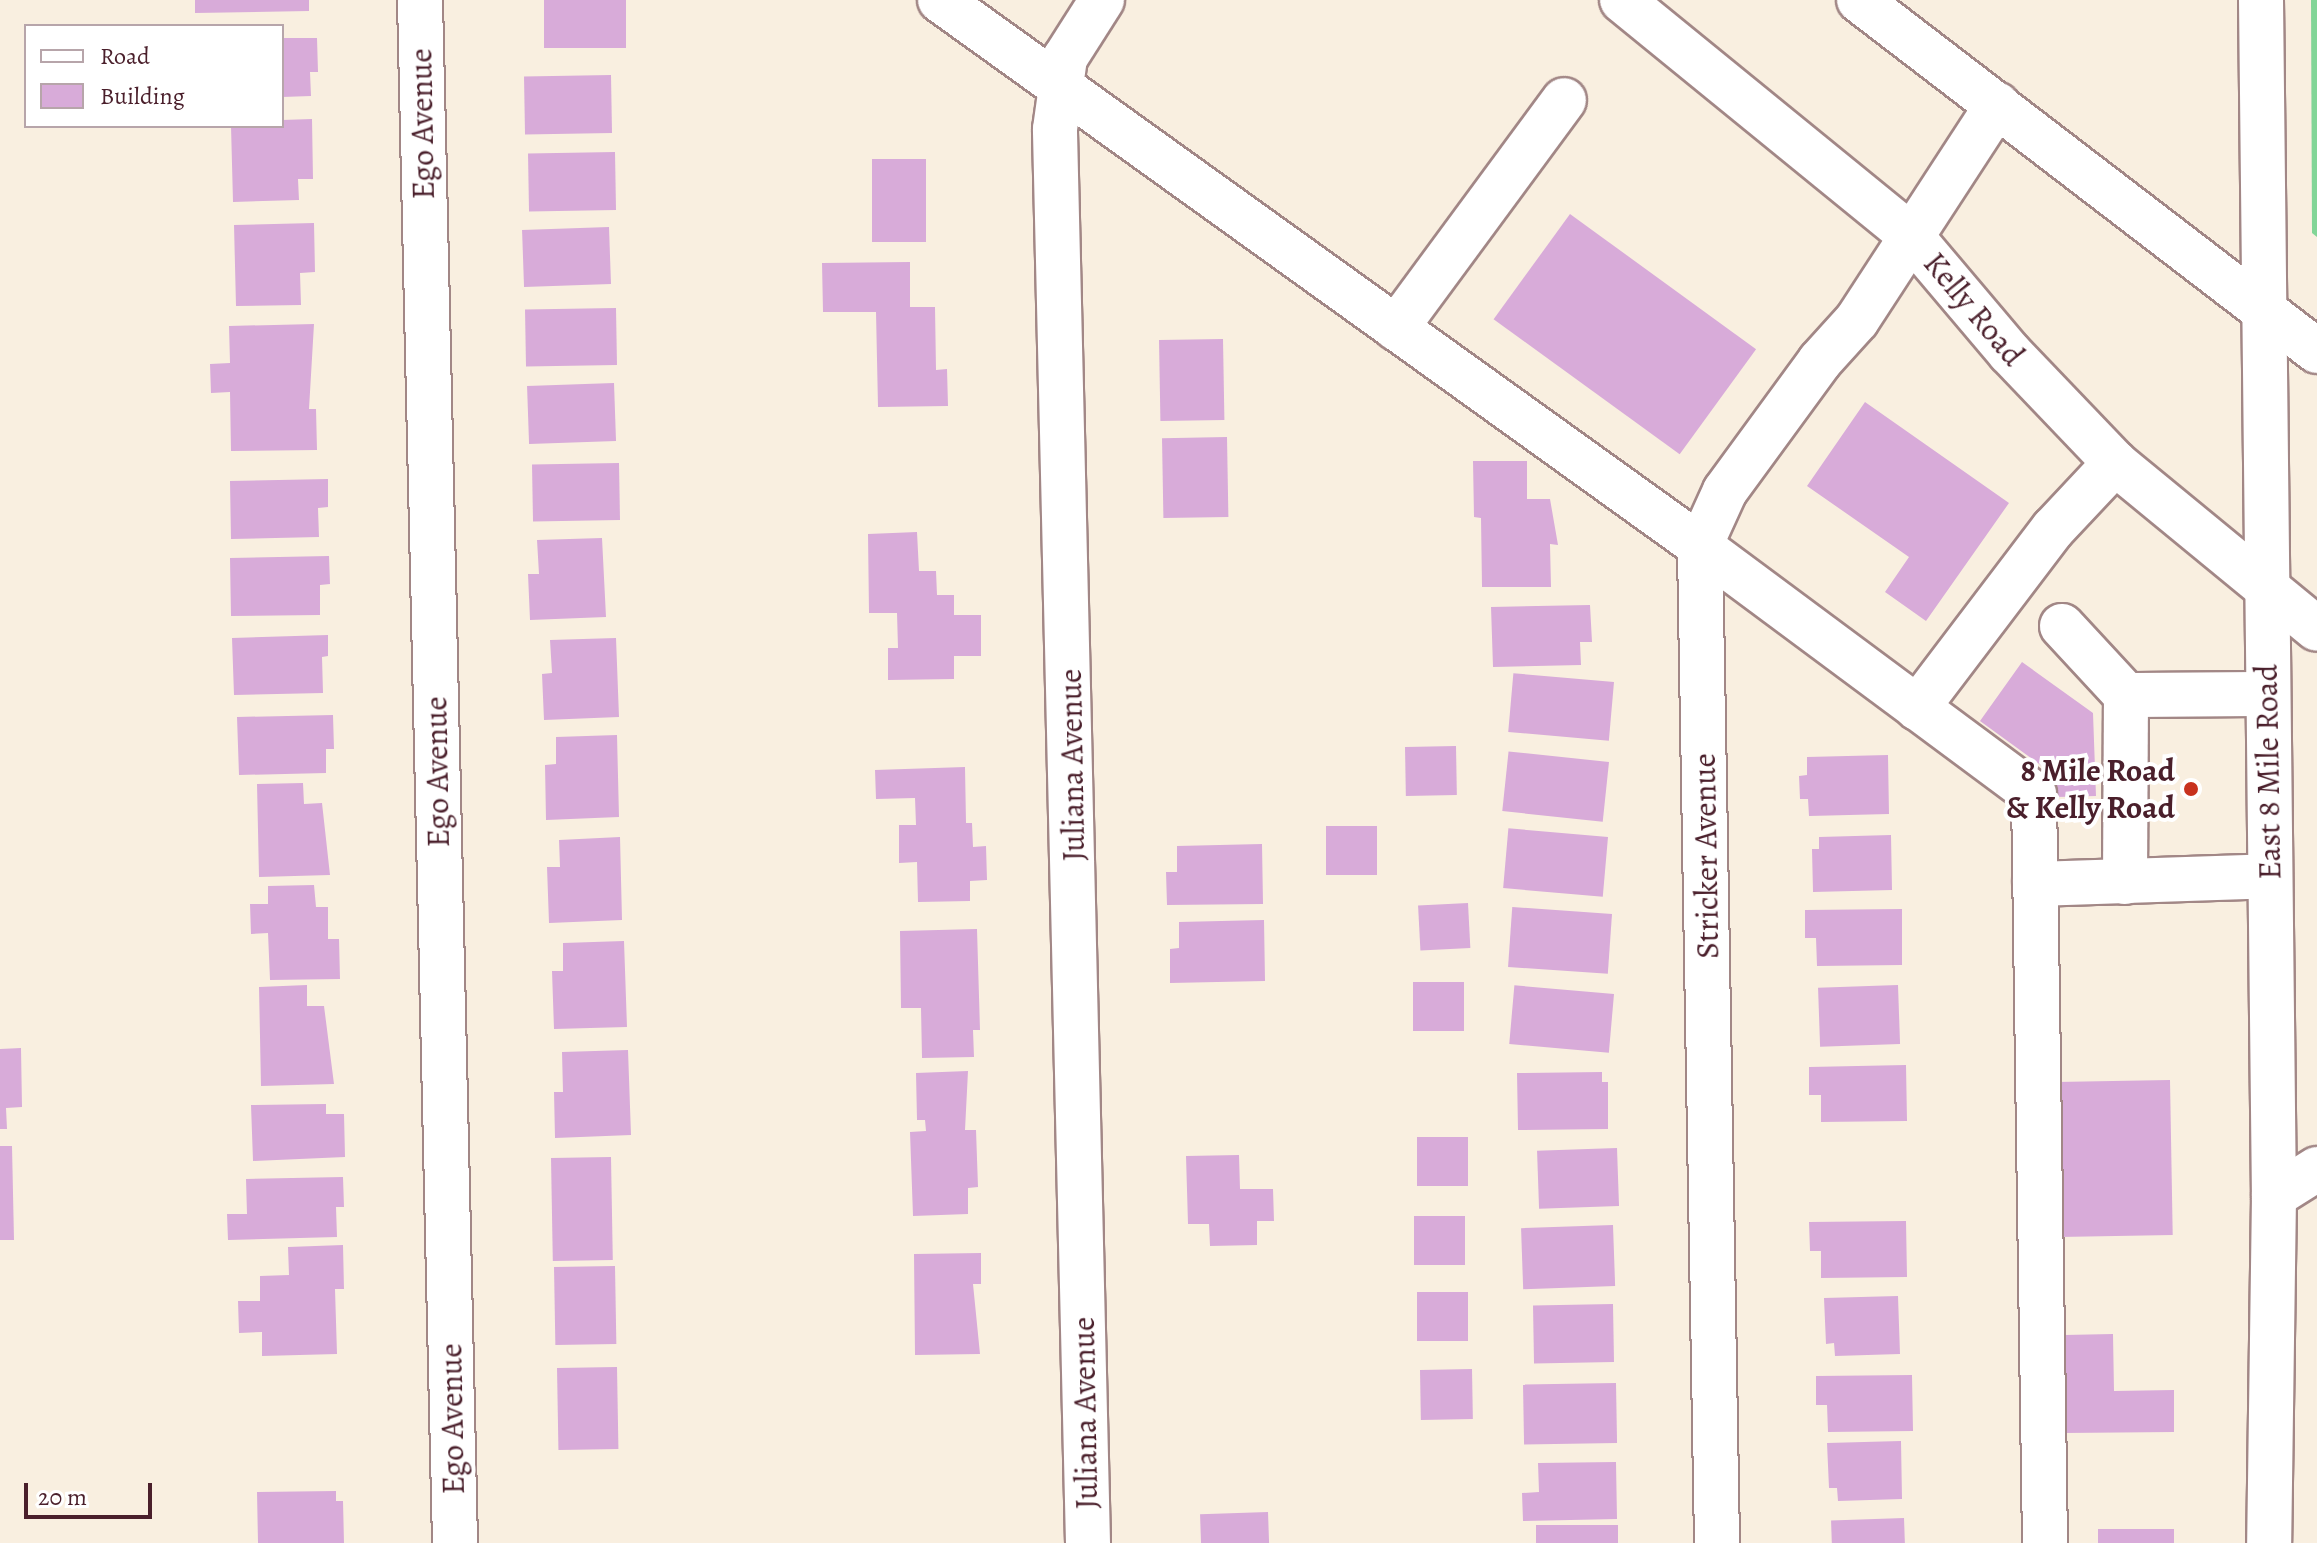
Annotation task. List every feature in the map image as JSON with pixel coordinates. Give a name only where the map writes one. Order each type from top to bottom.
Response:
[{"type":"main road","name":"Ego Avenue","points":[[420,0],[455,1543]]},
{"type":"main road","points":[[940,0],[1700,546],[2034,794],[2045,1543]]},
{"type":"main road","name":"Juliana Avenue","points":[[1088,1543],[1057,85],[1065,58],[1102,0]]},
{"type":"main road","name":"Kelly Road","points":[[1622,0],[1911,236],[2010,353],[2115,463],[2317,629]]},
{"type":"main road","points":[[1859,0],[2317,351]]},
{"type":"main road","name":"East 8 Mile Road","points":[[2261,0],[2266,694],[2274,1196],[2269,1543]]},
{"type":"main road","points":[[1396,328],[1564,100]]},
{"type":"main road","name":"Stricker Avenue","points":[[1717,1543],[1700,546],[1725,491],[1820,361],[1857,320],[1997,105]]},
{"type":"main road","points":[[1917,708],[2053,529],[2115,463]]},
{"type":"main road","points":[[2062,626],[2126,695],[2125,882]]},
{"type":"main road","points":[[2126,695],[2266,694]]},
{"type":"main road","points":[[2035,884],[2270,876]]},
{"type":"main road","points":[[2274,1196],[2317,1169]]},
{"type":"green space","points":[[2311,0],[2317,0],[2317,237],[2312,233]]},
{"type":"building","points":[[195,0],[309,0],[309,11],[195,13]]},
{"type":"building","points":[[544,0],[626,0],[626,48],[544,48]]},
{"type":"building","points":[[284,38],[317,38],[318,72],[310,72],[311,96],[284,97]]},
{"type":"building","points":[[611,75],[612,133],[525,135],[524,77]]},
{"type":"building","points":[[312,119],[313,179],[298,179],[299,200],[233,202],[231,128],[284,128],[284,120]]},
{"type":"building","points":[[615,152],[616,210],[529,212],[528,154]]},
{"type":"building","points":[[872,159],[926,159],[926,242],[872,242]]},
{"type":"building","points":[[1570,214],[1756,349],[1680,454],[1494,319]]},
{"type":"building","points":[[314,223],[315,272],[300,273],[301,305],[236,306],[234,225]]},
{"type":"building","points":[[609,227],[611,284],[524,287],[522,230]]},
{"type":"building","points":[[910,262],[910,307],[935,307],[936,370],[947,369],[948,406],[878,407],[876,312],[823,312],[822,263]]},
{"type":"building","points":[[616,308],[617,365],[526,367],[525,310]]},
{"type":"building","points":[[314,324],[309,409],[316,409],[317,450],[231,451],[230,392],[211,393],[210,364],[230,363],[229,326]]},
{"type":"building","points":[[1223,339],[1224,420],[1160,421],[1159,340]]},
{"type":"building","points":[[614,383],[616,441],[529,444],[527,386]]},
{"type":"building","points":[[1865,402],[2009,503],[1926,621],[1885,592],[1909,557],[1807,486]]},
{"type":"building","points":[[1227,437],[1228,517],[1163,518],[1162,438]]},
{"type":"building","points":[[1473,461],[1527,461],[1527,499],[1550,499],[1558,545],[1550,544],[1551,587],[1482,587],[1481,518],[1474,517]]},
{"type":"building","points":[[619,463],[620,520],[533,522],[532,465]]},
{"type":"building","points":[[328,479],[328,507],[318,508],[319,537],[231,539],[230,481]]},
{"type":"building","points":[[917,532],[919,571],[936,571],[937,595],[954,595],[954,615],[981,615],[981,656],[954,656],[954,679],[888,680],[888,648],[898,648],[897,613],[869,613],[868,534]]},
{"type":"building","points":[[602,538],[606,617],[530,620],[528,574],[539,574],[537,540]]},
{"type":"building","points":[[329,556],[330,584],[320,585],[320,615],[231,616],[230,558]]},
{"type":"building","points":[[1590,605],[1592,642],[1580,642],[1581,665],[1493,667],[1491,607]]},
{"type":"building","points":[[328,635],[328,656],[322,657],[323,693],[234,695],[232,638]]},
{"type":"building","points":[[616,638],[619,717],[544,720],[542,674],[552,673],[550,640]]},
{"type":"building","points":[[2022,662],[2093,713],[2096,796],[2057,797],[2057,777],[1980,721]]},
{"type":"building","points":[[1513,673],[1614,682],[1609,741],[1508,732]]},
{"type":"building","points":[[333,715],[334,749],[326,749],[326,773],[239,775],[237,717]]},
{"type":"building","points":[[617,735],[619,817],[546,820],[545,765],[556,764],[556,737]]},
{"type":"building","points":[[1456,746],[1457,795],[1406,796],[1405,747]]},
{"type":"building","points":[[1509,751],[1609,762],[1603,822],[1502,811]]},
{"type":"building","points":[[1888,755],[1889,814],[1809,816],[1808,799],[1800,799],[1799,776],[1807,775],[1807,757]]},
{"type":"building","points":[[965,767],[966,823],[972,823],[973,847],[986,846],[987,880],[970,881],[970,901],[918,902],[917,862],[899,863],[899,825],[916,825],[915,798],[876,799],[875,770]]},
{"type":"building","points":[[303,783],[304,804],[322,803],[330,875],[259,877],[257,784]]},
{"type":"building","points":[[1326,826],[1377,826],[1377,875],[1326,875]]},
{"type":"building","points":[[1508,828],[1608,837],[1603,897],[1503,888]]},
{"type":"building","points":[[1891,835],[1892,890],[1813,892],[1812,849],[1819,849],[1819,837]]},
{"type":"building","points":[[620,837],[622,920],[549,923],[547,867],[560,867],[559,840]]},
{"type":"building","points":[[1262,844],[1263,904],[1167,905],[1166,872],[1177,872],[1177,846]]},
{"type":"building","points":[[314,885],[316,907],[328,907],[328,939],[339,939],[340,979],[270,980],[268,933],[251,934],[250,904],[268,904],[268,886]]},
{"type":"building","points":[[1468,903],[1470,948],[1420,951],[1418,906]]},
{"type":"building","points":[[1512,907],[1612,914],[1608,974],[1508,967]]},
{"type":"building","points":[[1902,909],[1902,965],[1817,966],[1816,938],[1805,938],[1805,910]]},
{"type":"building","points":[[1264,920],[1265,981],[1170,983],[1170,949],[1179,948],[1179,922]]},
{"type":"building","points":[[977,929],[980,1030],[973,1030],[974,1057],[922,1058],[921,1008],[901,1008],[900,931]]},
{"type":"building","points":[[624,941],[627,1027],[554,1029],[552,971],[563,971],[563,943]]},
{"type":"building","points":[[1413,982],[1464,982],[1464,1031],[1413,1031]]},
{"type":"building","points":[[307,985],[307,1006],[324,1006],[334,1084],[261,1086],[259,987]]},
{"type":"building","points":[[1514,985],[1614,994],[1609,1053],[1509,1044]]},
{"type":"building","points":[[1898,985],[1900,1044],[1820,1047],[1818,988]]},
{"type":"building","points":[[21,1048],[22,1107],[6,1108],[7,1129],[0,1129],[0,1049]]},
{"type":"building","points":[[628,1050],[631,1135],[555,1138],[554,1092],[563,1092],[562,1052]]},
{"type":"building","points":[[1906,1065],[1907,1121],[1821,1122],[1821,1095],[1809,1095],[1809,1067]]},
{"type":"building","points":[[968,1071],[965,1130],[976,1130],[978,1187],[968,1188],[968,1214],[913,1216],[910,1132],[926,1131],[925,1120],[917,1120],[916,1073]]},
{"type":"building","points":[[1602,1072],[1602,1082],[1608,1082],[1608,1129],[1518,1130],[1517,1073]]},
{"type":"building","points":[[2170,1080],[2173,1235],[2059,1237],[2056,1082]]},
{"type":"building","points":[[326,1104],[326,1114],[344,1114],[345,1157],[253,1161],[251,1105]]},
{"type":"building","points":[[1417,1137],[1468,1137],[1468,1186],[1417,1186]]},
{"type":"building","points":[[0,1146],[12,1146],[14,1240],[0,1240]]},
{"type":"building","points":[[1617,1148],[1619,1206],[1539,1209],[1537,1151]]},
{"type":"building","points":[[1239,1155],[1240,1189],[1273,1189],[1274,1221],[1257,1221],[1257,1245],[1210,1246],[1209,1224],[1188,1224],[1186,1156]]},
{"type":"building","points":[[611,1157],[613,1260],[553,1261],[551,1158]]},
{"type":"building","points":[[343,1177],[344,1207],[336,1207],[337,1237],[228,1240],[227,1214],[247,1214],[246,1179]]},
{"type":"building","points":[[1414,1216],[1465,1216],[1465,1265],[1414,1265]]},
{"type":"building","points":[[1906,1221],[1907,1277],[1821,1278],[1821,1251],[1810,1251],[1809,1222]]},
{"type":"building","points":[[1613,1225],[1615,1286],[1523,1289],[1521,1228]]},
{"type":"building","points":[[343,1245],[344,1289],[335,1289],[337,1354],[262,1356],[262,1332],[239,1333],[238,1301],[260,1301],[260,1276],[289,1275],[288,1247]]},
{"type":"building","points":[[981,1253],[981,1284],[973,1284],[980,1354],[915,1355],[914,1254]]},
{"type":"building","points":[[615,1266],[616,1344],[555,1345],[554,1267]]},
{"type":"building","points":[[1417,1292],[1468,1292],[1468,1341],[1417,1341]]},
{"type":"building","points":[[1898,1296],[1900,1354],[1835,1356],[1834,1343],[1826,1344],[1824,1298]]},
{"type":"building","points":[[1613,1304],[1614,1362],[1534,1363],[1533,1305]]},
{"type":"building","points":[[2113,1334],[2114,1391],[2174,1390],[2174,1432],[2064,1433],[2064,1335]]},
{"type":"building","points":[[617,1367],[618,1449],[558,1450],[557,1368]]},
{"type":"building","points":[[1472,1369],[1473,1419],[1421,1420],[1420,1370]]},
{"type":"building","points":[[1912,1375],[1913,1431],[1828,1432],[1827,1405],[1816,1405],[1816,1376]]},
{"type":"building","points":[[1616,1383],[1617,1443],[1524,1445],[1523,1385]]},
{"type":"building","points":[[1901,1441],[1902,1499],[1838,1501],[1837,1488],[1829,1488],[1827,1443]]},
{"type":"building","points":[[1616,1462],[1617,1519],[1523,1521],[1522,1493],[1539,1492],[1538,1463]]},
{"type":"building","points":[[336,1491],[336,1501],[343,1501],[344,1543],[258,1543],[257,1492]]},
{"type":"building","points":[[1268,1512],[1269,1543],[1201,1543],[1200,1514]]},
{"type":"building","points":[[1904,1518],[1905,1543],[1832,1543],[1831,1521]]},
{"type":"building","points":[[1536,1525],[1618,1525],[1618,1543],[1536,1543]]},
{"type":"building","points":[[2098,1529],[2174,1529],[2174,1543],[2098,1543]]},
{"type":"place","name":"8 Mile Road & Kelly Road","points":[[2191,789]]}]
